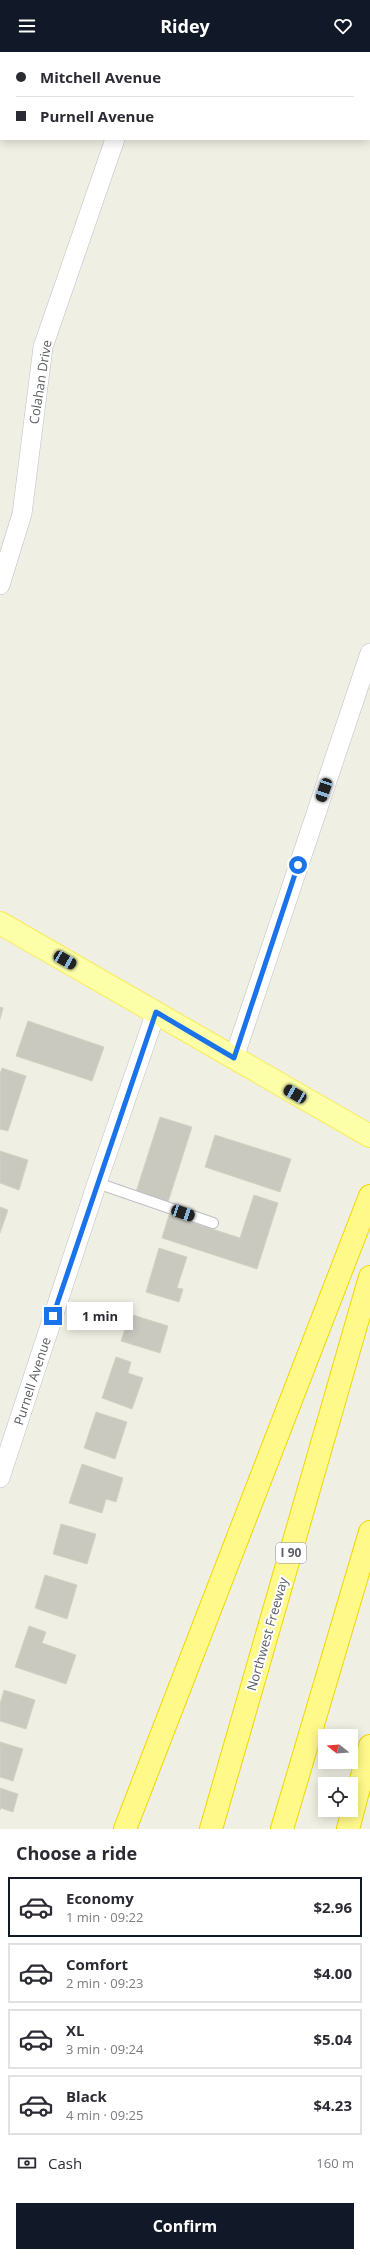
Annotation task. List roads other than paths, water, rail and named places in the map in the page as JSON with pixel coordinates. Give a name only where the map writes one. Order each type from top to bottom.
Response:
[{"type":"highway","points":[[125,1829],[370,1196]]},
{"type":"highway","name":"Northwest Freeway","points":[[211,1829],[370,1277]]},
{"type":"highway","points":[[282,1829],[370,1532]]},
{"type":"highway","points":[[348,1829],[370,1746]]},
{"type":"main road","points":[[0,923],[370,1136]]},
{"type":"street","name":"Colahan Drive","points":[[0,585],[22,514],[43,347],[115,140]]},
{"type":"street","points":[[234,1058],[370,653]]},
{"type":"street","name":"Purnell Avenue","points":[[0,1478],[97,1183],[156,1012]]},
{"type":"lane","points":[[97,1183],[213,1223]]}]
